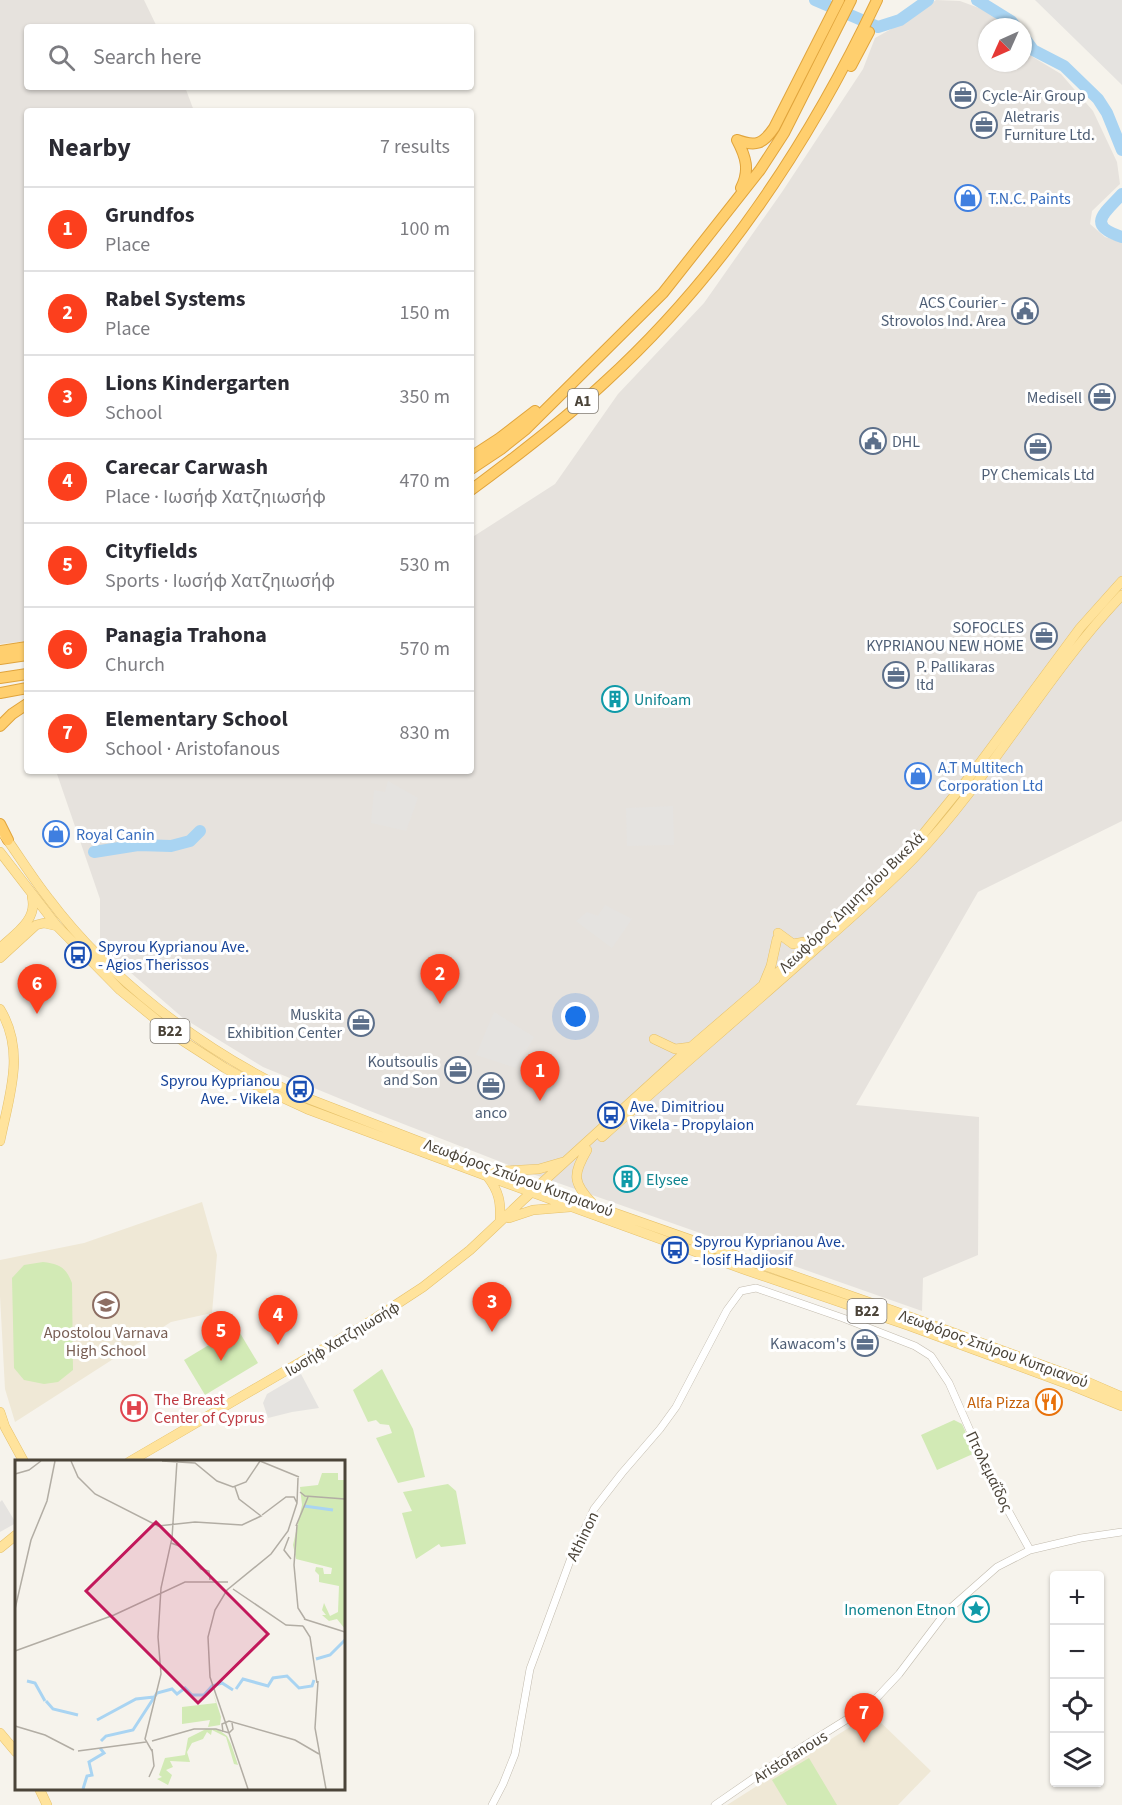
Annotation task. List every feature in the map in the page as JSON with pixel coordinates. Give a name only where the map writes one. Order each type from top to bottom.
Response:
[{"type":"highway","points":[[735,202],[744,182],[747,166],[746,158],[736,140],[756,144],[765,140],[774,128],[839,0]]},
{"type":"highway","name":"A1","points":[[474,467],[519,435],[663,293],[760,170],[784,133],[851,0]]},
{"type":"highway","name":"A1","points":[[474,488],[529,447],[606,381],[685,300],[741,230],[774,184],[867,28],[877,0]]},
{"type":"highway","points":[[867,28],[884,0]]},
{"type":"highway","points":[[474,455],[500,438],[591,365]]},
{"type":"highway","points":[[0,651],[24,647]]},
{"type":"highway","points":[[0,659],[24,655]]},
{"type":"highway","points":[[0,678],[24,674]]},
{"type":"highway","points":[[0,693],[24,689]]},
{"type":"highway","points":[[0,726],[24,706]]},
{"type":"highway","points":[[0,827],[8,840]]},
{"type":"main road","name":"Λεωφόρος Δημητρίου Βικελά","points":[[538,1190],[691,1047],[888,871],[924,833],[971,775],[1080,628],[1122,580]]},
{"type":"main road","name":"Λεωφόρος Δημητρίου Βικελά","points":[[538,1190],[587,1150],[795,967],[914,858],[958,808],[1076,649],[1122,595]]},
{"type":"main road","name":"Λεωφόρος Σπύρου Κυπριανού","points":[[8,840],[49,900],[133,988],[170,1019],[234,1062],[291,1092],[498,1172],[575,1207],[747,1271],[910,1326],[1122,1406]]},
{"type":"main road","name":"Λεωφόρος Σπύρου Κυπριανού","points":[[0,852],[57,926],[104,976],[136,1005],[180,1039],[225,1068],[283,1099],[487,1176],[593,1204],[754,1261],[1072,1376],[1122,1397]]},
{"type":"main road","points":[[0,948],[32,916],[34,908],[32,895]]},
{"type":"main road","points":[[0,958],[36,925],[44,922],[57,926]]},
{"type":"main road","points":[[763,985],[771,966],[778,936],[793,944],[813,940]]},
{"type":"main road","points":[[0,1009],[11,1036],[15,1062],[14,1082],[0,1141]]},
{"type":"main road","points":[[654,1039],[675,1049],[691,1047]]},
{"type":"main road","points":[[587,1150],[577,1169],[576,1179],[581,1192],[593,1204]]},
{"type":"main road","points":[[498,1172],[533,1170],[568,1160]]},
{"type":"main road","points":[[487,1176],[499,1195],[505,1219],[540,1209],[575,1207]]},
{"type":"main road","name":"Ιωσήφ Χατζηιωσήφ","points":[[131,1460],[386,1312],[454,1263],[538,1190]]},
{"type":"main road","points":[[0,1412],[5,1427],[23,1460]]},
{"type":"main road","points":[[0,1548],[15,1536]]},
{"type":"main road","points":[[0,1733],[15,1751]]},
{"type":"main road","points":[[40,1790],[47,1805]]},
{"type":"street","name":"Πτολεμαΐδος","points":[[735,1297],[741,1291],[756,1288],[843,1318],[915,1346],[931,1356],[949,1383],[994,1485],[1030,1550]]},
{"type":"street","name":"Athinon","points":[[492,1805],[515,1754],[526,1687],[540,1642],[571,1558],[590,1517],[603,1496],[676,1407],[735,1297]]},
{"type":"street","name":"Aristofanous","points":[[715,1805],[767,1769],[870,1705],[899,1674],[937,1623],[960,1598],[997,1567],[1030,1550],[1081,1538],[1122,1532]]},
{"type":"shaded area","points":[[0,0],[144,0],[156,24],[24,24],[24,90],[186,90],[193,108],[24,108],[24,641],[0,644]]},
{"type":"shaded area","points":[[936,0],[960,1],[990,12],[995,18],[978,18],[978,72],[1032,72],[1032,56],[1061,74],[1093,111],[1117,162],[1120,184],[1092,211],[1090,224],[1105,237],[1122,242],[1122,821],[978,892],[856,1105],[979,1117],[978,1255],[923,1278],[922,1311],[524,1171],[370,1111],[263,1067],[183,1018],[100,946],[100,899],[57,774],[474,774],[474,536],[555,484],[618,394],[704,303],[782,192],[863,69],[875,38],[909,19]]},
{"type":"shaded area","points":[[1035,0],[1122,0],[1122,85]]},
{"type":"shaded area","points":[[388,781],[418,798],[406,831],[371,823],[374,790],[385,792]]},
{"type":"shaded area","points":[[673,806],[674,845],[627,846],[626,808]]},
{"type":"shaded area","points":[[605,905],[632,919],[612,948],[576,921],[587,912],[598,916]]},
{"type":"shaded area","points":[[494,1012],[534,1037],[516,1068],[476,1055]]},
{"type":"shaded area","name":"Apostolou Varnava High School","points":[[202,1202],[217,1255],[212,1313],[171,1322],[15,1422],[5,1389],[0,1260],[84,1243]]},
{"type":"shaded area","points":[[301,1374],[319,1408],[268,1418],[263,1403],[267,1394]]},
{"type":"shaded area","points":[[2,1500],[15,1524],[0,1532],[0,1502]]},
{"type":"shaded area","points":[[869,1715],[874,1716],[931,1771],[898,1805],[727,1805]]},
{"type":"green space","points":[[43,1262],[61,1267],[72,1283],[73,1370],[58,1382],[44,1384],[24,1380],[14,1368],[12,1278],[24,1265]]},
{"type":"green space","points":[[237,1328],[258,1363],[205,1395],[184,1360]]},
{"type":"green space","points":[[382,1369],[413,1429],[425,1477],[398,1483],[376,1438],[392,1433],[389,1425],[380,1424],[376,1420],[368,1422],[353,1390]]},
{"type":"green space","points":[[954,1420],[962,1424],[975,1453],[937,1470],[921,1435]]},
{"type":"green space","points":[[448,1484],[456,1491],[466,1544],[441,1547],[439,1544],[416,1559],[402,1513],[412,1511],[403,1492]]},
{"type":"green space","points":[[809,1758],[837,1805],[787,1805],[772,1780]]},
{"type":"waterway","points":[[815,0],[878,27],[900,20],[928,0]]},
{"type":"waterway","points":[[977,0],[1006,18]]},
{"type":"waterway","points":[[1032,49],[1064,66],[1098,99],[1107,113],[1122,150]]},
{"type":"waterway","points":[[1122,194],[1105,213],[1101,223],[1104,228],[1122,237]]},
{"type":"waterway","points":[[94,852],[138,845],[171,846],[190,841],[200,831]]},
{"type":"place","name":"Cycle-Air Group","points":[[963,95]]},
{"type":"place","name":"Aletraris Furniture Ltd.","points":[[984,125]]},
{"type":"place","name":"T.N.C. Paints","points":[[968,198]]},
{"type":"place","name":"ACS Courier - Strovolos Ind. Area","points":[[1025,311]]},
{"type":"place","name":"Medisell","points":[[1102,397]]},
{"type":"place","name":"DHL","points":[[873,441]]},
{"type":"place","name":"PY Chemicals Ltd","points":[[1038,447]]},
{"type":"place","name":"SOFOCLES KYPRIANOU NEW HOME","points":[[1044,636]]},
{"type":"place","name":"P. Pallikaras ltd","points":[[896,675]]},
{"type":"place","name":"Unifoam","points":[[615,699]]},
{"type":"place","name":"A.T Multitech Corporation Ltd","points":[[918,776]]},
{"type":"place","name":"Royal Canin","points":[[56,834]]},
{"type":"place","name":"Spyrou Kyprianou Ave. - Agios Therissos","points":[[78,955]]},
{"type":"place","name":"Rabel Systems","points":[[440,1004]]},
{"type":"place","name":"Panagia Trahona","points":[[37,1014]]},
{"type":"place","name":"Muskita Exhibition Center","points":[[361,1023]]},
{"type":"place","name":"Koutsoulis and Son","points":[[458,1070]]},
{"type":"place","name":"anco","points":[[491,1086]]},
{"type":"place","name":"Spyrou Kyprianou Ave. - Vikela","points":[[300,1089]]},
{"type":"place","name":"Grundfos","points":[[540,1101]]},
{"type":"place","name":"Ave. Dimitriou Vikela - Propylaion","points":[[611,1115]]},
{"type":"place","name":"Elysee","points":[[627,1179]]},
{"type":"place","name":"Spyrou Kyprianou Ave. - Iosif Hadjiosif","points":[[675,1250]]},
{"type":"place","name":"Apostolou Varnava High School","points":[[106,1305]]},
{"type":"place","name":"Lions Kindergarten","points":[[492,1332]]},
{"type":"place","name":"Kawacom's","points":[[865,1343]]},
{"type":"place","name":"Carecar Carwash","points":[[278,1345]]},
{"type":"place","name":"Cityfields","points":[[221,1361]]},
{"type":"place","name":"Alfa Pizza","points":[[1049,1402]]},
{"type":"place","name":"The Breast Center of Cyprus","points":[[134,1408]]},
{"type":"place","name":"Inomenon Etnon","points":[[976,1609]]},
{"type":"place","name":"Elementary School","points":[[864,1743]]}]
